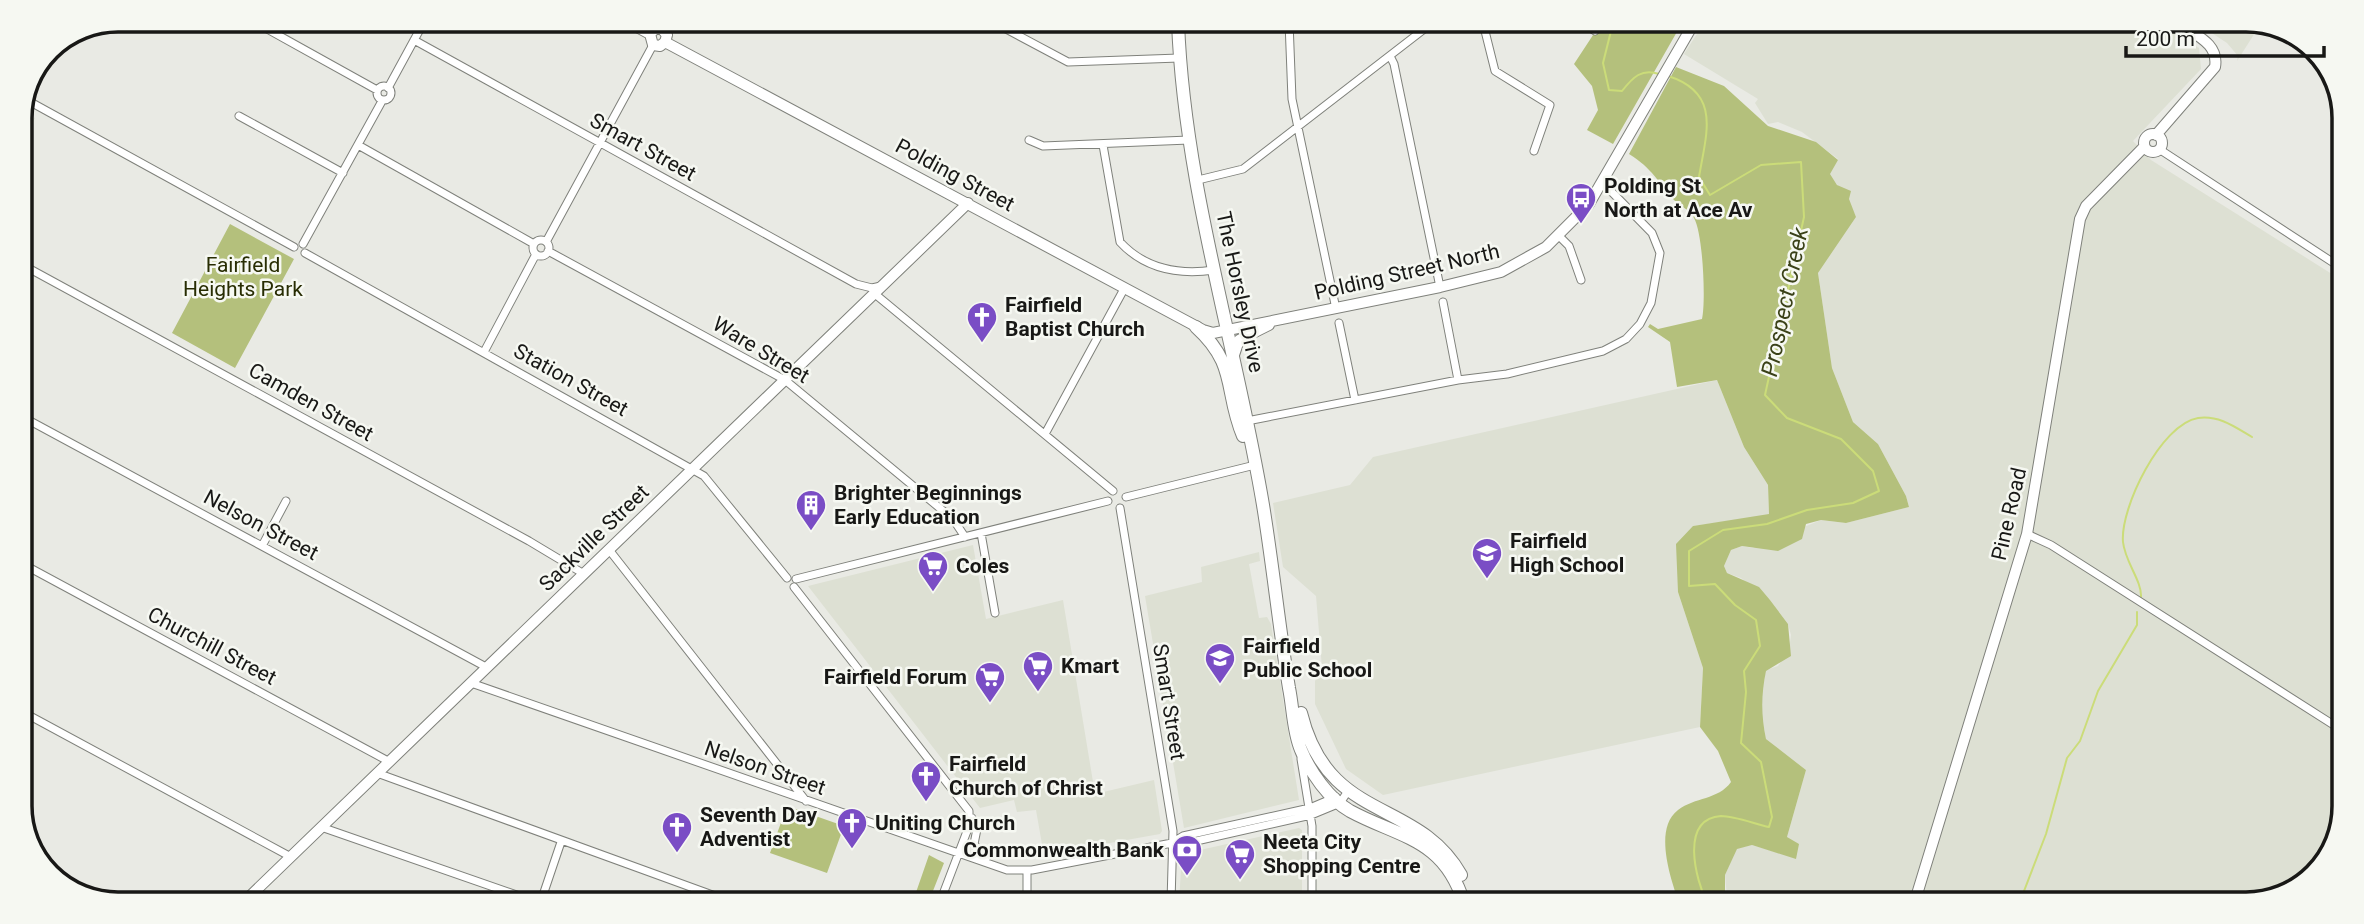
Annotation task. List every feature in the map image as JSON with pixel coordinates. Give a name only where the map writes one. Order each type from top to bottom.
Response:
[{"type":"main road","points":[[642,32],[652,39],[666,42],[666,32]]},
{"type":"main road","points":[[652,39],[654,32]]},
{"type":"main road","name":"The Horsley Drive","points":[[1178,32],[1183,106],[1255,465],[1299,748],[1337,800],[1423,844],[1446,867],[1458,892]]},
{"type":"main road","name":"Polding Street North","points":[[1228,331],[1440,287],[1513,267],[1559,236],[1589,204],[1689,32]]},
{"type":"main road","points":[[2156,135],[2161,142],[2159,149],[2151,152],[2144,147],[2146,137],[2156,135],[2215,67],[2217,57],[2213,48],[2191,32]]},
{"type":"main road","name":"Polding Street","points":[[666,42],[1196,327],[1208,332],[1228,331]]},
{"type":"main road","name":"Pine Road","points":[[1918,892],[2027,534],[2080,219],[2085,206],[2144,147]]},
{"type":"main road","name":"Sackville Street","points":[[254,892],[968,203]]},
{"type":"main road","points":[[1234,358],[1239,340],[1275,321]]},
{"type":"main road","points":[[1196,327],[1219,351],[1228,369],[1242,434],[1251,444]]},
{"type":"main road","name":"The Horsley Drive","points":[[1272,569],[1278,581],[1304,727],[1322,764],[1348,791],[1428,836],[1441,847],[1460,873],[1468,892]]},
{"type":"street","points":[[273,32],[377,90]]},
{"type":"street","points":[[305,253],[303,244],[382,101],[390,97],[388,88],[418,32]]},
{"type":"street","points":[[1012,32],[1069,62],[1179,58]]},
{"type":"street","points":[[1289,32],[1292,99],[1336,309]]},
{"type":"street","points":[[1198,180],[1243,170],[1421,32]]},
{"type":"street","points":[[1485,32],[1494,71],[1550,106],[1534,151]]},
{"type":"street","points":[[536,254],[541,256],[548,251],[546,242],[652,39]]},
{"type":"street","name":"Smart Street","points":[[414,40],[856,284]]},
{"type":"street","points":[[1390,56],[1394,64],[1440,287]]},
{"type":"street","points":[[377,90],[382,86],[388,88]]},
{"type":"street","points":[[377,90],[377,97],[382,101]]},
{"type":"street","points":[[33,104],[294,247],[303,244]]},
{"type":"street","points":[[239,116],[343,173]]},
{"type":"street","points":[[1029,140],[1043,146],[1189,140]]},
{"type":"street","points":[[358,145],[534,244],[536,254],[484,352]]},
{"type":"street","points":[[1103,145],[1120,242],[1128,251],[1166,271],[1215,270]]},
{"type":"street","points":[[2159,149],[2332,262]]},
{"type":"street","points":[[1247,421],[1458,380],[1507,374],[1603,351],[1626,339],[1640,324],[1656,286],[1660,261],[1658,246],[1645,226],[1602,182]]},
{"type":"street","points":[[1559,236],[1569,246],[1581,280]]},
{"type":"street","points":[[534,244],[538,240],[546,242]]},
{"type":"street","name":"Station Street","points":[[294,247],[298,255],[305,253],[704,476],[787,578],[795,583]]},
{"type":"street","name":"Ware Street","points":[[548,251],[785,380],[953,519],[965,537]]},
{"type":"street","name":"Camden Street","points":[[32,269],[529,541],[584,574]]},
{"type":"street","points":[[856,284],[872,288],[887,282]]},
{"type":"street","points":[[856,284],[864,296],[859,310]]},
{"type":"street","points":[[1045,434],[1125,289]]},
{"type":"street","points":[[875,294],[1113,491],[1121,491],[1126,497]]},
{"type":"street","points":[[1443,302],[1458,380]]},
{"type":"street","points":[[1339,323],[1354,401]]},
{"type":"street","name":"Nelson Street","points":[[32,422],[486,667]]},
{"type":"street","points":[[1108,501],[1111,506],[1120,508],[1126,497],[1255,465]]},
{"type":"street","points":[[992,864],[976,849],[974,840],[977,829],[970,811],[795,583],[1108,501],[1113,491]]},
{"type":"street","points":[[262,546],[286,501]]},
{"type":"street","name":"Smart Street","points":[[1120,508],[1172,843],[1171,892]]},
{"type":"street","points":[[981,533],[995,612]]},
{"type":"street","points":[[2027,534],[2051,545],[2332,724]]},
{"type":"street","points":[[610,551],[806,801]]},
{"type":"street","name":"Churchill Street","points":[[32,569],[388,761]]},
{"type":"street","name":"Nelson Street","points":[[471,683],[1014,872],[1172,843],[1183,836],[1310,811],[1337,800]]},
{"type":"street","points":[[32,717],[291,857]]},
{"type":"street","points":[[1299,748],[1310,811],[1312,892]]},
{"type":"street","points":[[377,773],[703,892]]},
{"type":"street","points":[[1337,800],[1348,791]]},
{"type":"street","points":[[943,892],[971,818]]},
{"type":"street","points":[[321,827],[505,892]]},
{"type":"street","points":[[544,892],[561,842]]},
{"type":"street","points":[[1027,871],[1027,892]]},
{"type":"shaded area","points":[[1698,32],[2174,32],[2199,48],[2201,69],[2133,141],[2151,160],[2332,274],[2331,823],[2315,859],[2294,878],[2258,892],[1727,892],[1725,875],[1737,848],[1752,845],[1795,858],[1787,837],[1806,770],[1766,739],[1762,717],[1762,691],[1766,670],[1778,666],[1789,650],[1791,635],[1788,624],[1770,600],[1741,578],[1727,573],[1724,566],[1731,550],[1742,546],[1753,548],[1821,520],[1846,523],[1909,507],[1906,496],[1878,444],[1853,422],[1832,368],[1818,273],[1856,217],[1848,199],[1829,174],[1838,159],[1802,132],[1778,122],[1768,124],[1755,103],[1758,99],[1684,54]]},
{"type":"shaded area","points":[[2210,32],[2256,32],[2237,61],[2238,56],[2227,43]]},
{"type":"shaded area","name":"Fairfield High School","points":[[1717,380],[1744,447],[1768,485],[1769,515],[1693,526],[1678,592],[1703,668],[1700,727],[1383,795],[1346,769],[1315,704],[1315,681],[1322,668],[1316,596],[1283,567],[1273,503],[1350,485],[1373,457]]},
{"type":"shaded area","name":"Fairfield Forum","points":[[973,545],[986,619],[1063,600],[1095,794],[1154,780],[1162,831],[1160,834],[1048,854],[1043,850],[1036,810],[1017,812],[1014,800],[980,808],[808,586]]},
{"type":"shaded area","name":"Fairfield Public School","points":[[1259,552],[1260,561],[1249,564],[1259,618],[1267,617],[1271,624],[1299,800],[1184,828],[1145,596],[1202,582],[1201,567]]},
{"type":"shaded area","name":"Neeta City Shopping Centre","points":[[1299,828],[1302,830],[1302,892],[1180,892],[1182,854]]},
{"type":"green space","points":[[1595,32],[1677,32],[1613,144],[1587,130],[1598,110],[1592,86],[1574,64]]},
{"type":"green space","points":[[1676,67],[1724,86],[1768,126],[1816,142],[1838,160],[1830,174],[1837,185],[1851,191],[1849,199],[1856,217],[1818,273],[1832,368],[1853,422],[1878,444],[1906,496],[1909,507],[1846,523],[1821,520],[1806,524],[1802,539],[1778,551],[1742,546],[1731,550],[1724,566],[1727,573],[1759,587],[1788,624],[1791,656],[1766,671],[1762,697],[1763,722],[1766,739],[1806,770],[1787,837],[1799,844],[1796,859],[1752,845],[1737,849],[1725,875],[1725,892],[1676,892],[1666,855],[1666,829],[1678,810],[1720,792],[1731,782],[1718,751],[1700,727],[1703,668],[1678,592],[1676,544],[1693,526],[1769,514],[1768,485],[1744,447],[1717,380],[1677,387],[1670,342],[1648,327],[1650,324],[1658,329],[1702,319],[1702,252],[1694,218],[1674,200],[1649,170],[1629,154]]},
{"type":"green space","name":"Fairfield Heights Park","points":[[230,224],[294,259],[235,368],[172,333]]},
{"type":"green space","points":[[787,806],[844,826],[827,873],[770,853]]},
{"type":"green space","points":[[929,855],[944,863],[933,892],[916,892]]},
{"type":"waterway","name":"Prospect Creek","points":[[1611,32],[1603,63],[1609,90],[1622,91],[1643,73],[1659,74]]},
{"type":"waterway","name":"Prospect Creek","points":[[1668,76],[1685,83],[1697,93],[1703,104],[1707,131],[1699,177],[1710,195],[1761,165],[1801,162],[1804,217],[1765,395],[1787,418],[1841,439],[1873,471],[1879,491],[1853,503],[1807,510],[1767,524],[1723,530],[1689,551],[1689,586],[1715,584],[1735,605],[1756,620],[1760,646],[1744,671],[1746,692],[1741,743],[1761,762],[1772,817],[1769,827],[1721,816],[1708,820],[1700,828],[1695,839],[1694,852],[1703,892]]},
{"type":"waterway","points":[[2141,597],[2139,584],[2124,549],[2124,527],[2136,489],[2157,451],[2170,435],[2184,424],[2198,418],[2220,420],[2252,437]]},
{"type":"waterway","points":[[2024,892],[2046,834],[2067,758],[2080,741],[2098,691],[2137,625],[2137,612]]},
{"type":"place","name":"Polding St North at Ace Av","points":[[1581,225]]},
{"type":"place","name":"Fairfield Baptist Church","points":[[982,344]]},
{"type":"place","name":"Brighter Beginnings Early Education","points":[[811,532]]},
{"type":"place","name":"Fairfield High School","points":[[1487,580]]},
{"type":"place","name":"Coles","points":[[933,593]]},
{"type":"place","name":"Fairfield Public School","points":[[1220,685]]},
{"type":"place","name":"Kmart","points":[[1038,693]]},
{"type":"place","name":"Fairfield Forum","points":[[990,704]]},
{"type":"place","name":"Fairfield Church of Christ","points":[[926,803]]},
{"type":"place","name":"Uniting Church","points":[[852,850]]},
{"type":"place","name":"Seventh Day Adventist","points":[[677,854]]},
{"type":"place","name":"Commonwealth Bank","points":[[1187,877]]},
{"type":"place","name":"Neeta City Shopping Centre","points":[[1240,881]]}]
